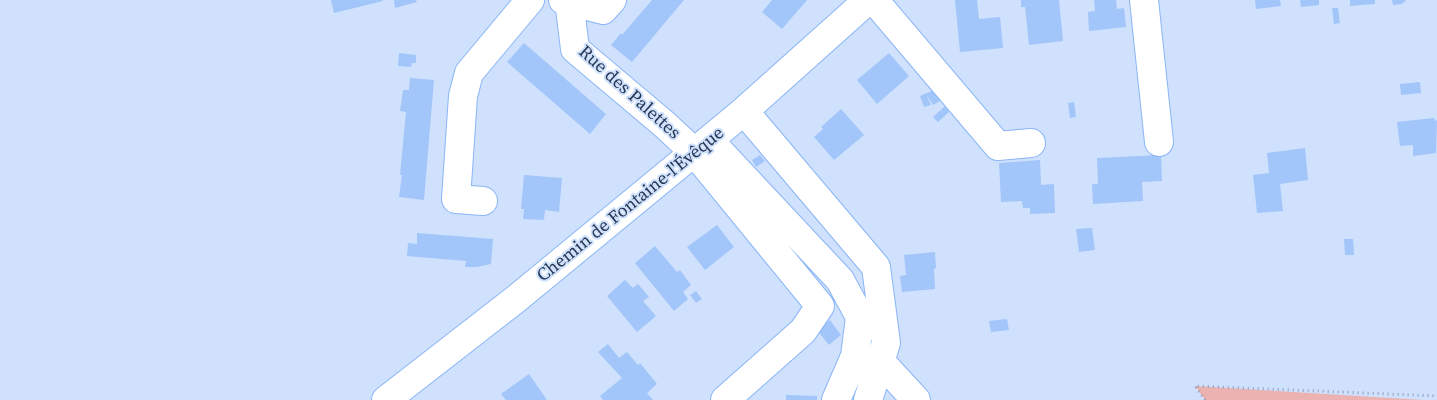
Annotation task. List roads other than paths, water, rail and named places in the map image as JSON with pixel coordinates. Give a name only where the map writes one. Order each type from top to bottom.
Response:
[{"type":"street","points":[[483,201],[456,199],[463,96],[469,73],[530,0]]},
{"type":"street","points":[[567,0],[603,10],[612,0]]},
{"type":"street","name":"Rue des Palettes","points":[[567,0],[575,49],[664,124],[702,146]]},
{"type":"street","name":"Chemin de Fontaine-l'Évêque","points":[[386,400],[516,299],[702,146],[868,0]]},
{"type":"street","points":[[874,0],[998,146],[1031,143]]},
{"type":"street","points":[[1144,0],[1159,142]]},
{"type":"street","points":[[744,111],[876,267],[886,343],[868,400]]},
{"type":"street","points":[[702,146],[820,306],[803,331],[724,400]]},
{"type":"street","points":[[702,146],[840,280],[860,317],[855,356],[836,400]]},
{"type":"street","points":[[880,361],[916,400]]}]
